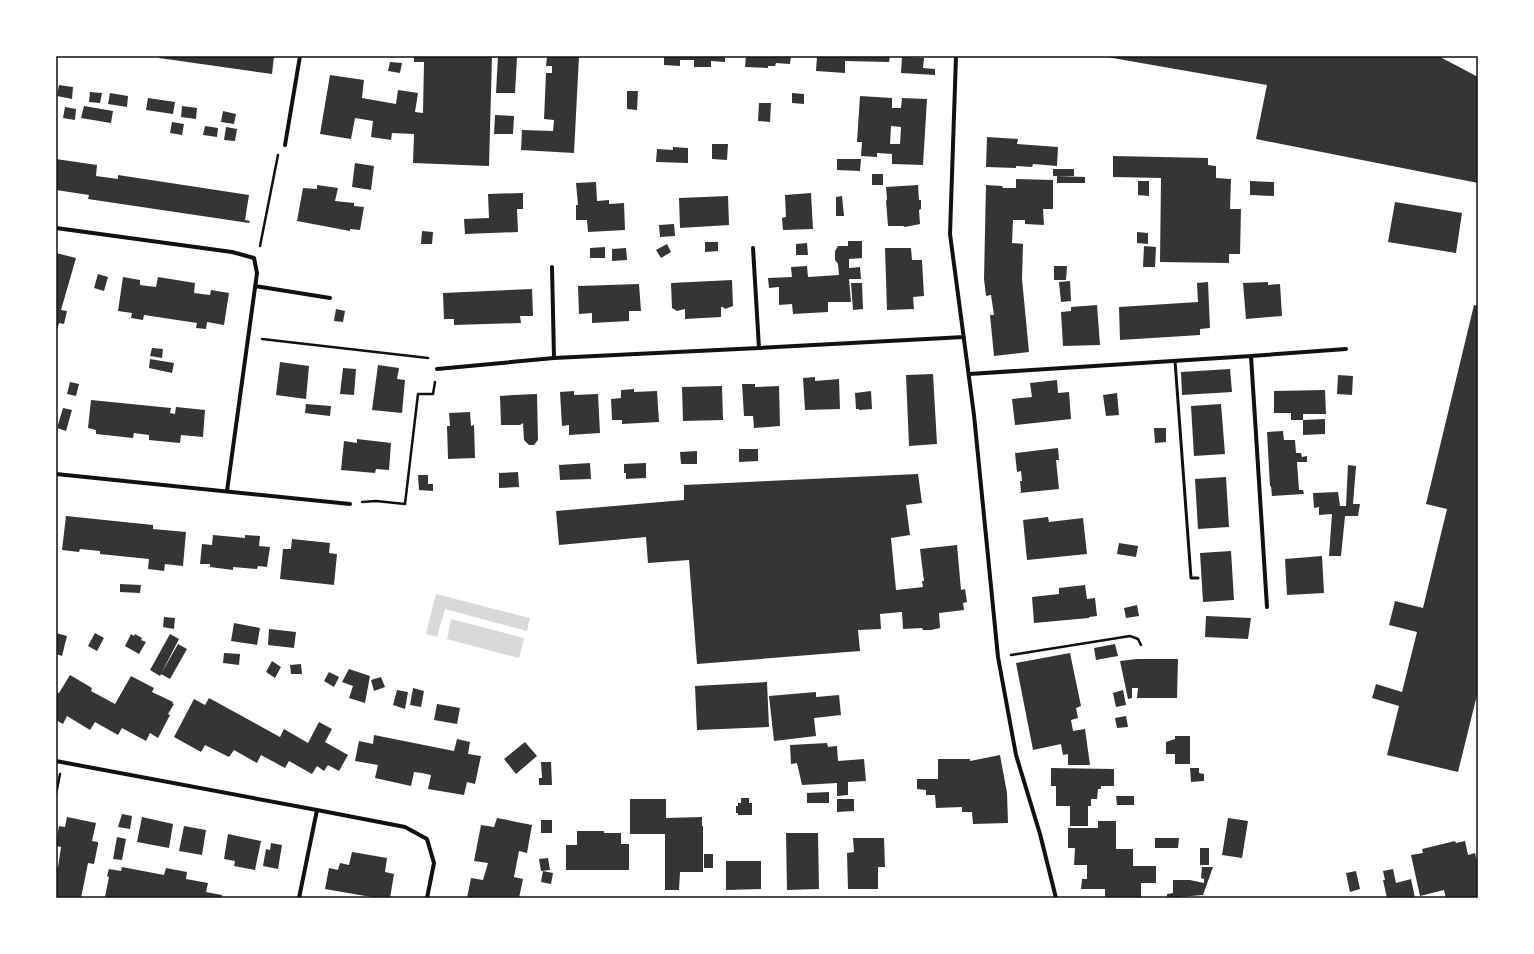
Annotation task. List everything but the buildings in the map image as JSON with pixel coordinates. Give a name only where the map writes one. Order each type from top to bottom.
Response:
[{"type":"street","points":[[285,145],[300,56]]},
{"type":"street","points":[[956,56],[950,234],[969,374],[998,657],[1016,755],[1040,834],[1056,898]]},
{"type":"street","points":[[56,228],[232,252],[254,258],[257,273],[227,491]]},
{"type":"street","points":[[753,248],[759,348]]},
{"type":"street","points":[[552,267],[554,358]]},
{"type":"street","points":[[255,286],[330,298]]},
{"type":"street","points":[[437,369],[554,358],[964,337]]},
{"type":"street","points":[[969,374],[1346,349]]},
{"type":"street","points":[[1250,356],[1266,607]]},
{"type":"street","points":[[56,474],[350,504]]},
{"type":"street","points":[[56,761],[405,827],[427,839],[434,863],[427,898]]},
{"type":"street","points":[[299,898],[317,810]]},
{"type":"lane","points":[[1174,361],[1191,578],[1198,578]]},
{"type":"path","points":[[254,258],[260,247],[278,153],[285,145]]},
{"type":"path","points":[[248,337],[435,359],[437,369],[433,394],[418,394],[405,504],[376,500],[350,504]]},
{"type":"path","points":[[998,657],[1130,636],[1138,639],[1141,645]]},
{"type":"path","points":[[56,794],[62,762]]},
{"type":"shaded area","points":[[436,594],[530,618],[527,631],[445,609],[437,637],[426,634]]},
{"type":"shaded area","points":[[451,619],[524,638],[519,658],[447,639]]}]
